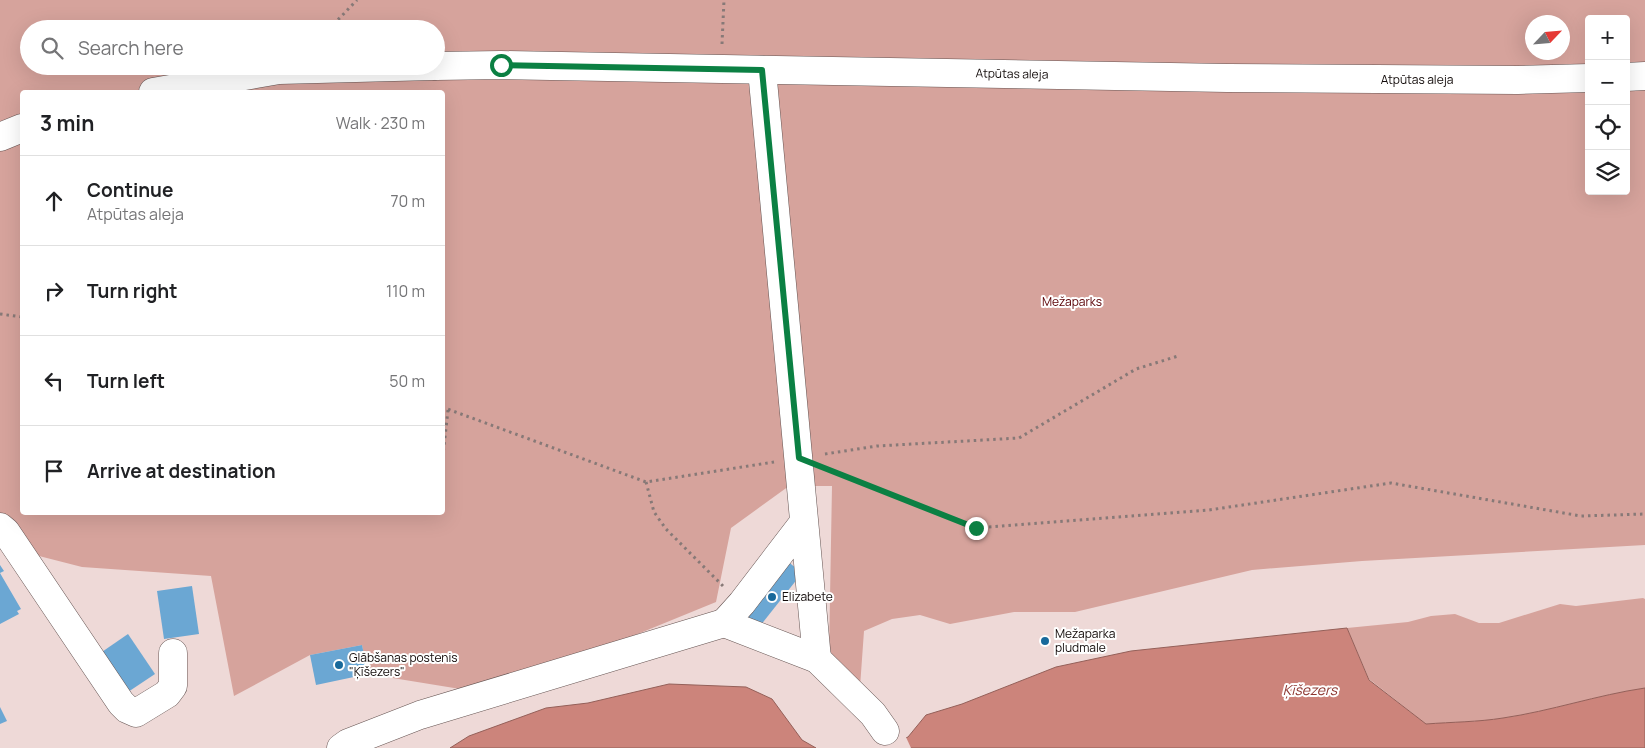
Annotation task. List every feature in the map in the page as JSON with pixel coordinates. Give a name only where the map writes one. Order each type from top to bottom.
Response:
[{"type":"street","name":"Atpūtas aleja","points":[[445,66],[501,65],[1236,78],[1518,80],[1585,78]]},
{"type":"street","points":[[762,70],[817,659]]},
{"type":"street","name":"Atpūtas aleja","points":[[164,90],[250,75]]},
{"type":"street","points":[[1630,76],[1645,76]]},
{"type":"street","points":[[0,137],[20,129]]},
{"type":"street","points":[[341,748],[348,743],[420,715],[724,623],[742,603],[804,522]]},
{"type":"street","points":[[0,527],[6,532],[120,703],[127,709],[136,713],[168,694],[173,686],[173,653]]},
{"type":"street","points":[[724,623],[817,659],[873,714],[886,731]]},
{"type":"path","points":[[338,20],[357,0]]},
{"type":"path","points":[[721,70],[724,0]]},
{"type":"path","points":[[0,314],[20,316]]},
{"type":"path","points":[[445,408],[646,482],[876,446],[1019,438],[1136,369],[1178,356]]},
{"type":"path","points":[[445,436],[448,409]]},
{"type":"path","points":[[799,458],[976,528],[1209,510],[1391,483],[1581,516],[1645,514]]},
{"type":"path","points":[[646,482],[654,512],[666,529],[729,592]]},
{"type":"green space","name":"Mežaparks","points":[[0,0],[1645,0],[1645,545],[1362,561],[1252,570],[1075,612],[1014,612],[950,624],[920,615],[892,619],[864,631],[860,687],[829,654],[832,486],[789,486],[731,528],[716,602],[491,694],[368,674],[362,645],[310,655],[234,696],[211,576],[82,567],[0,546]]},
{"type":"green space","points":[[1645,599],[1645,688],[1521,715],[1484,720],[1426,724],[1369,679],[1347,628],[1408,622],[1431,616],[1455,614],[1479,623],[1499,623],[1560,604],[1576,606]]},
{"type":"water","name":"Ķīšezers","points":[[1347,628],[1369,680],[1426,724],[1503,718],[1645,688],[1645,748],[884,748],[908,737],[926,715],[962,704],[1056,667],[1131,651]]},
{"type":"water","points":[[669,684],[746,687],[772,699],[802,740],[816,748],[450,748],[469,736],[546,708],[588,703]]},
{"type":"pier","points":[[905,735],[911,748],[881,748],[883,746]]},
{"type":"building","points":[[786,560],[802,573],[756,631],[740,618]]},
{"type":"building","points":[[0,565],[4,571],[0,573]]},
{"type":"building","points":[[0,573],[21,609],[17,611],[19,614],[0,624]]},
{"type":"building","points":[[192,586],[199,634],[164,639],[157,591]]},
{"type":"building","points":[[128,634],[155,674],[122,696],[96,656]]},
{"type":"building","name":"Glābšanas postenis \"Ķīšezers\"","points":[[362,645],[368,674],[316,685],[310,655]]},
{"type":"building","points":[[0,707],[7,721],[0,724]]},
{"type":"place","name":"Elizabete","points":[[772,597]]},
{"type":"place","name":"Mežaparka pludmale","points":[[1045,641]]},
{"type":"place","name":"Glābšanas postenis \"Ķīšezers\"","points":[[339,665]]},
{"type":"route","points":[[501,65],[762,70],[799,458],[976,528]]}]
